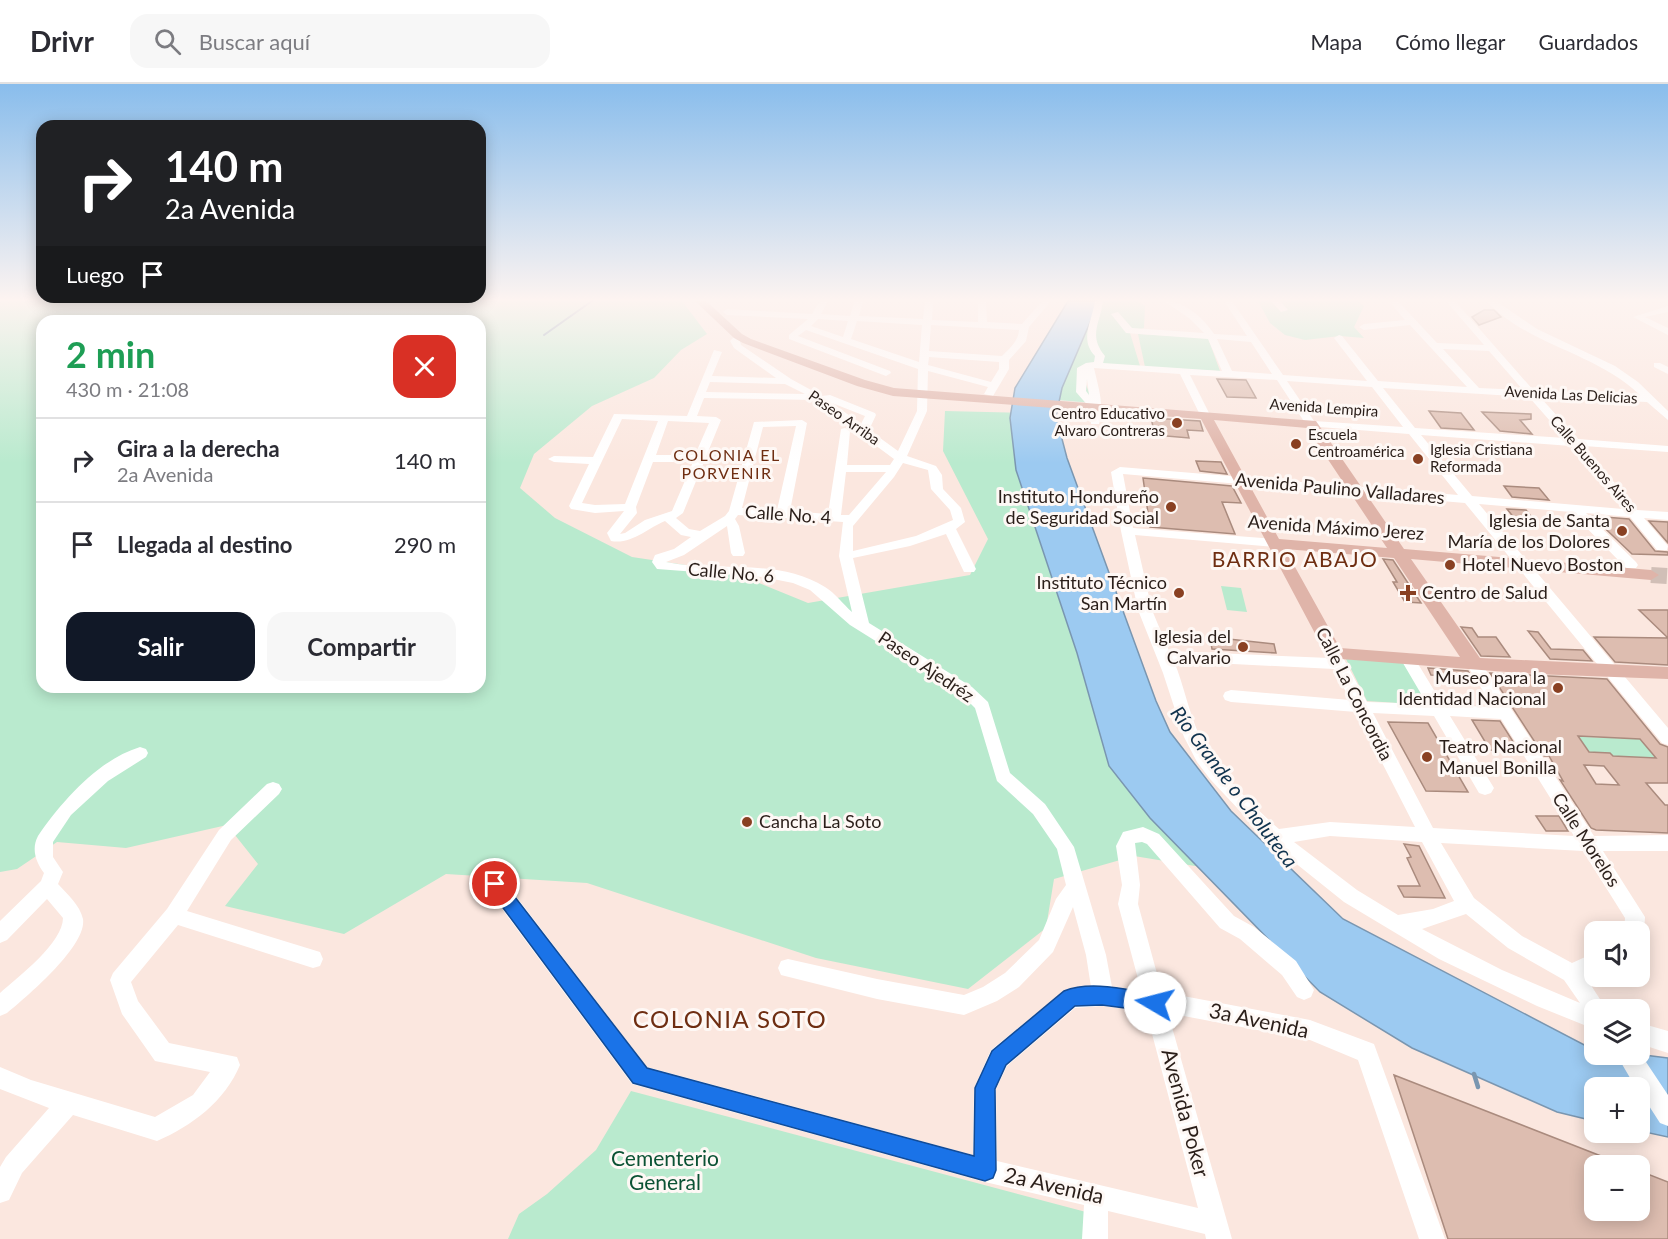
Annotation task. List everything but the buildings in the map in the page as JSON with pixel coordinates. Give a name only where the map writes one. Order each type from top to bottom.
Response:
[{"type":"main road","name":"Avenida Lempira","points":[[787,355],[861,383],[893,392],[987,393],[1101,409],[1311,424]]},
{"type":"main road","name":"Calle La Concordia","points":[[1206,417],[1336,659]]},
{"type":"main road","name":"Calle Morelos","points":[[1311,424],[1473,662]]},
{"type":"main road","name":"Avenida Máximo Jerez","points":[[1275,543],[1650,575]]},
{"type":"main road","points":[[1336,659],[1407,658],[1610,671],[1668,672]]},
{"type":"street","points":[[691,418],[716,355]]},
{"type":"street","name":"Paseo Arriba","points":[[750,355],[864,430],[897,463]]},
{"type":"street","points":[[839,355],[886,373]]},
{"type":"street","points":[[898,355],[923,361],[987,393],[1004,369],[1004,359]]},
{"type":"street","points":[[851,519],[897,463],[910,441],[922,411],[924,355]]},
{"type":"street","points":[[923,361],[1004,359],[1008,355]]},
{"type":"street","points":[[1095,422],[1101,409],[1093,365],[1099,355]]},
{"type":"street","points":[[1221,355],[1229,375]]},
{"type":"street","name":"Calle Morelos","points":[[1265,355],[1311,424]]},
{"type":"street","points":[[1352,355],[1411,430],[1668,739]]},
{"type":"street","points":[[1442,355],[1476,391]]},
{"type":"street","name":"Calle Buenos Aires","points":[[1498,355],[1636,513],[1662,547]]},
{"type":"street","points":[[1584,355],[1612,367],[1668,417]]},
{"type":"street","name":"Avenida Las Delicias","points":[[1093,365],[1476,391],[1649,399]]},
{"type":"street","points":[[1657,365],[1668,371]]},
{"type":"street","name":"Calle La Concordia","points":[[1184,372],[1206,417]]},
{"type":"street","points":[[707,379],[787,381]]},
{"type":"street","points":[[700,395],[812,395],[871,415],[864,430]]},
{"type":"street","points":[[630,507],[595,509],[576,506],[618,416],[716,420],[701,459],[672,515],[649,523],[629,536],[616,538],[613,536],[615,528],[631,513],[630,507],[664,418]]},
{"type":"street","points":[[738,553],[732,515],[758,424],[803,424],[783,513]]},
{"type":"street","name":"Avenida Lempira","points":[[1311,424],[1668,449]]},
{"type":"street","points":[[834,518],[845,431]]},
{"type":"street","points":[[649,458],[701,459]]},
{"type":"street","points":[[554,459],[597,461]]},
{"type":"street","points":[[841,468],[897,463],[932,468],[936,475],[937,489],[957,509],[960,517],[959,522],[950,529],[936,535],[846,556]]},
{"type":"street","name":"Avenida Paulino Valladares","points":[[1127,531],[1118,472],[1120,470],[1668,516]]},
{"type":"street","points":[[1575,509],[1631,565]]},
{"type":"street","name":"Calle No. 4","points":[[658,562],[660,558],[679,552],[732,515],[783,513],[851,519]]},
{"type":"street","points":[[672,515],[685,532],[702,535]]},
{"type":"street","name":"Paseo Ajedréz","points":[[851,519],[847,525],[846,556],[862,625],[976,698],[982,706],[999,768],[1050,823],[1065,847],[1096,955],[1102,996]]},
{"type":"street","points":[[950,529],[969,569]]},
{"type":"street","points":[[1127,531],[1146,611],[1165,656],[1195,746],[1240,802],[1275,837],[1340,888],[1398,924],[1453,956],[1512,986],[1584,1015]]},
{"type":"street","name":"Avenida Máximo Jerez","points":[[1127,531],[1275,543]]},
{"type":"street","name":"Calle No. 6","points":[[658,562],[662,566],[762,573],[801,581],[830,596],[855,622],[862,625]]},
{"type":"street","points":[[1165,656],[1336,659]]},
{"type":"street","points":[[1407,658],[1485,788]]},
{"type":"street","name":"Calle La Concordia","points":[[1336,659],[1427,834],[1467,904],[1515,942],[1571,973]]},
{"type":"street","name":"Calle Morelos","points":[[1473,662],[1635,917],[1635,921]]},
{"type":"street","points":[[1231,696],[1361,707],[1506,713]]},
{"type":"street","points":[[0,934],[48,886],[54,872],[44,859],[44,841],[65,810],[102,776],[140,753]]},
{"type":"street","points":[[0,1078],[30,1091],[157,1129],[201,1103],[229,1065],[163,1053],[129,1008],[120,980],[174,915],[225,835],[273,789]]},
{"type":"street","points":[[1275,837],[1330,829],[1587,844],[1668,843]]},
{"type":"street","name":"Avenida Poker","points":[[1217,1232],[1128,904],[1131,885],[1125,846],[1129,837],[1143,834],[1153,839],[1227,922],[1247,933],[1289,968],[1304,990]]},
{"type":"street","name":"2a Avenida","points":[[495,884],[640,1076],[985,1170],[1095,1196],[1217,1232]]},
{"type":"street","points":[[0,1006],[39,971],[68,936],[74,925],[73,917],[48,886]]},
{"type":"street","points":[[788,968],[877,989],[964,1005],[990,994],[1012,980],[1046,946],[1063,905],[1076,887]]},
{"type":"street","points":[[1398,924],[1431,919],[1454,912],[1467,904]]},
{"type":"street","points":[[174,915],[313,959]]},
{"type":"street","points":[[1584,967],[1571,973],[1590,999]]},
{"type":"street","name":"3a Avenida","points":[[985,1170],[985,1088],[999,1058],[1071,998],[1102,996],[1177,1004],[1311,1030],[1366,1052],[1432,1239]]},
{"type":"street","points":[[1650,1037],[1668,1042]]},
{"type":"street","points":[[1634,1065],[1668,1115]]},
{"type":"street","points":[[0,1191],[14,1165],[70,1102]]},
{"type":"street","points":[[1095,1196],[1095,1239]]},
{"type":"green space","points":[[0,355],[36,355],[36,693],[486,693],[486,355],[676,355],[654,378],[592,406],[534,454],[520,488],[555,518],[632,557],[732,572],[808,603],[970,575],[988,539],[943,451],[945,411],[1025,413],[1083,580],[1250,875],[1134,856],[1054,879],[1046,928],[968,989],[816,958],[587,883],[446,874],[344,934],[225,906],[258,864],[227,825],[126,848],[57,842],[17,869],[0,872]]},
{"type":"green space","points":[[1066,355],[1137,355],[1140,366],[1092,367],[1092,376],[1085,382],[1093,403],[1046,399]]},
{"type":"green space","points":[[1142,355],[1214,355],[1220,371],[1145,367]]},
{"type":"green space","points":[[1221,586],[1241,588],[1247,612],[1227,610]]},
{"type":"green space","points":[[1346,659],[1405,662],[1428,705],[1367,701]]},
{"type":"green space","points":[[1556,736],[1640,739],[1656,758],[1604,766]]},
{"type":"green space","name":"Cementerio General","points":[[631,1091],[1086,1212],[1085,1239],[508,1239],[519,1214],[547,1194],[596,1150]]},
{"type":"water","points":[[1035,355],[1076,355],[1062,388],[1056,416],[1067,458],[1156,701],[1170,732],[1231,811],[1343,919],[1584,1045],[1584,1065],[1650,1065],[1650,1056],[1668,1058],[1668,1137],[1650,1133],[1650,1077],[1584,1077],[1584,1119],[1557,1112],[1412,1048],[1320,992],[1150,818],[1109,766],[1077,653],[1016,470],[1010,418],[1015,388]]},
{"type":"waterway","points":[[1474,1074],[1478,1087]]},
{"type":"tunnel","points":[[1651,575],[1668,576]]},
{"type":"place","name":"Centro Educativo Alvaro Contreras","points":[[1177,423]]},
{"type":"place","name":"Escuela Centroamérica","points":[[1296,444]]},
{"type":"place","name":"Iglesia Cristiana Reformada","points":[[1418,459]]},
{"type":"place","name":"Instituto Hondureño de Seguridad Social","points":[[1171,507]]},
{"type":"place","name":"Iglesia de Santa María de los Dolores","points":[[1622,531]]},
{"type":"place","name":"Hotel Nuevo Boston","points":[[1450,565]]},
{"type":"place","name":"Instituto Técnico San Martín","points":[[1179,593]]},
{"type":"place","name":"Centro de Salud","points":[[1408,593]]},
{"type":"place","name":"Iglesia del Calvario","points":[[1243,647]]},
{"type":"place","name":"Museo para la Identidad Nacional","points":[[1558,688]]},
{"type":"place","name":"Teatro Nacional Manuel Bonilla","points":[[1427,757]]},
{"type":"place","name":"Cancha La Soto","points":[[747,822]]},
{"type":"district","name":"COLONIA EL PORVENIR","points":[[727,464]]},
{"type":"district","name":"BARRIO ABAJO","points":[[1295,560]]},
{"type":"district","name":"COLONIA SOTO","points":[[730,1020]]},
{"type":"route","points":[[495,884],[640,1076],[985,1170],[985,1088],[999,1058],[1071,998],[1102,996],[1155,1003]]},
{"type":"water label","name":"Río Grande o Choluteca","points":[[1234,787]]}]
